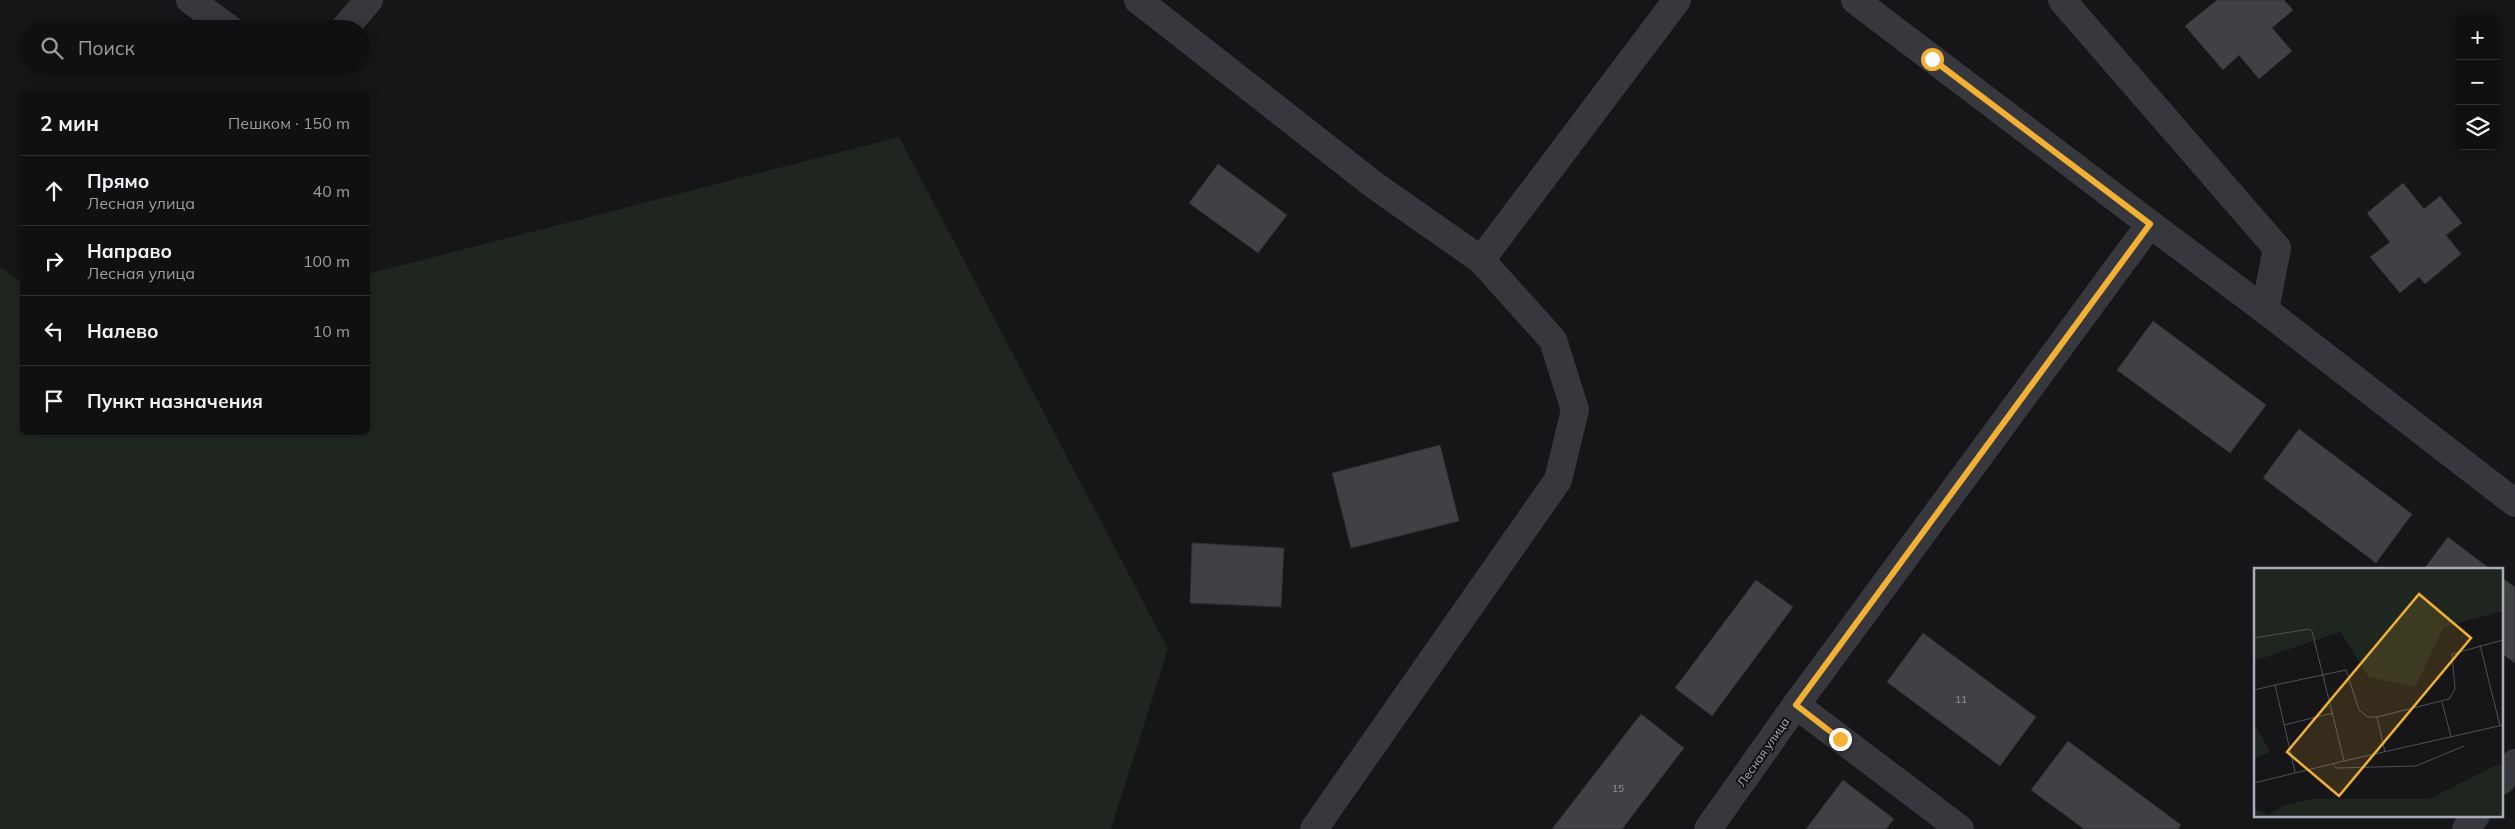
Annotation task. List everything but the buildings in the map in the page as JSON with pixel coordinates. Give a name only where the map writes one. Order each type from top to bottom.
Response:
[{"type":"street","points":[[190,0],[218,20]]},
{"type":"street","points":[[352,20],[369,0]]},
{"type":"street","points":[[1138,0],[1374,185],[1481,260],[1553,340],[1575,410],[1558,480],[1314,829]]},
{"type":"street","points":[[1481,260],[1677,0]]},
{"type":"street","points":[[1855,0],[2265,310],[2515,504]]},
{"type":"street","points":[[2062,0],[2277,248],[2265,310]]},
{"type":"street","name":"Лесная улица","points":[[1708,829],[1796,705],[2150,224]]},
{"type":"street","points":[[1796,705],[1960,829]]},
{"type":"street","points":[[2502,780],[2515,763]]},
{"type":"street","points":[[2466,829],[2475,816]]},
{"type":"shaded area","points":[[899,137],[1168,649],[1111,829],[0,829],[0,267],[20,282],[20,435],[370,435],[370,273]]},
{"type":"route","points":[[1840,739],[1796,705],[2150,224],[1932,59]]}]
